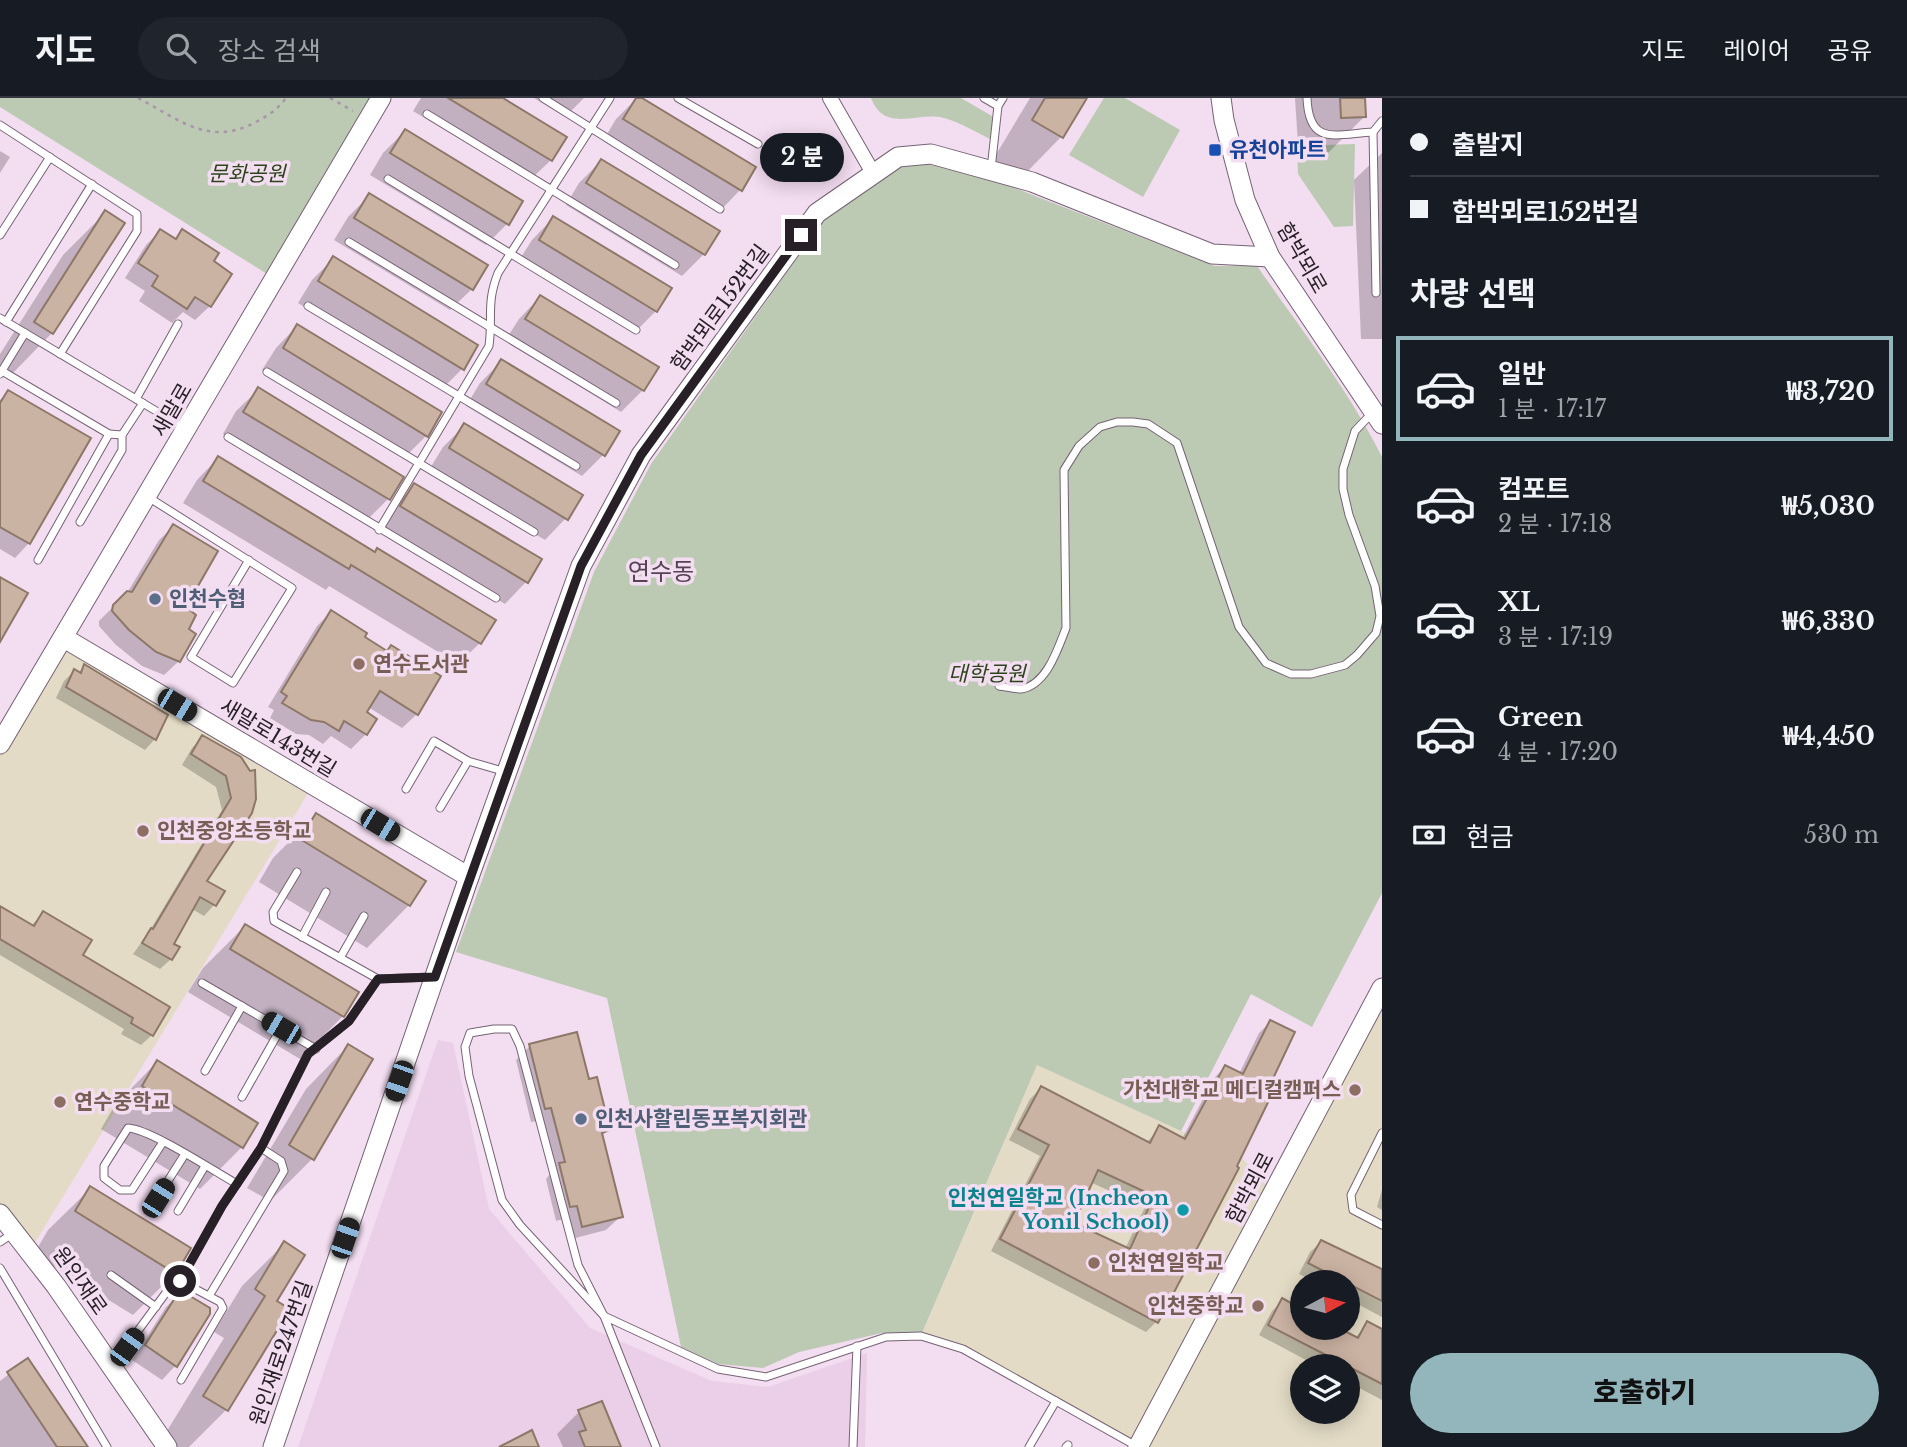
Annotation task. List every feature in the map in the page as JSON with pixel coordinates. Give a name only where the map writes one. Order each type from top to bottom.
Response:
[{"type":"street","name":"새말로","points":[[0,744],[381,98]]},
{"type":"street","points":[[830,98],[873,173]]},
{"type":"street","name":"함박뫼로","points":[[1221,98],[1224,120],[1245,200],[1270,257],[1378,418]]},
{"type":"street","name":"함박뫼로152번길","points":[[469,877],[581,566],[641,455],[817,213],[898,157],[931,155],[1032,182],[1212,254],[1270,257]]},
{"type":"street","name":"새말로143번길","points":[[64,638],[469,877]]},
{"type":"street","name":"원인재로247번길","points":[[273,1447],[469,877]]},
{"type":"street","name":"함박뫼로","points":[[1138,1447],[1382,988]]},
{"type":"street","name":"원인재로","points":[[0,1214],[8,1237],[56,1286],[167,1447]]},
{"type":"lane","points":[[542,98],[720,209]]},
{"type":"lane","points":[[379,530],[489,346],[491,292],[498,273],[610,98]]},
{"type":"lane","points":[[678,98],[758,144]]},
{"type":"lane","points":[[984,98],[998,106]]},
{"type":"lane","points":[[991,171],[998,106],[1003,98]]},
{"type":"lane","points":[[1307,98],[1308,117],[1316,130],[1324,134],[1373,132]]},
{"type":"lane","points":[[427,114],[675,265]]},
{"type":"lane","points":[[1376,293],[1373,132],[1382,121]]},
{"type":"lane","points":[[0,125],[137,214],[137,231],[60,354]]},
{"type":"lane","points":[[0,235],[50,157]]},
{"type":"lane","points":[[388,178],[636,330]]},
{"type":"lane","points":[[92,184],[3,320],[187,429]]},
{"type":"lane","points":[[349,243],[616,402]]},
{"type":"lane","points":[[308,306],[576,466]]},
{"type":"lane","points":[[80,522],[122,450],[122,435],[178,324]]},
{"type":"lane","points":[[24,333],[1,373],[109,434],[122,435]]},
{"type":"lane","points":[[267,372],[534,532]]},
{"type":"lane","points":[[999,686],[1022,689],[1036,682],[1057,652],[1066,628],[1064,470],[1079,446],[1100,426],[1117,422],[1148,424],[1177,443],[1239,627],[1266,663],[1291,674],[1311,674],[1345,665],[1376,633],[1380,616],[1375,586],[1349,515],[1343,489],[1343,469],[1355,431],[1378,418]]},
{"type":"lane","points":[[38,560],[109,434]]},
{"type":"lane","points":[[228,437],[496,598]]},
{"type":"lane","points":[[147,497],[292,587],[233,683],[191,657],[249,561]]},
{"type":"lane","points":[[406,789],[434,741],[468,761],[507,772]]},
{"type":"lane","points":[[440,808],[468,761]]},
{"type":"lane","points":[[297,872],[273,912],[274,921],[378,979],[435,977]]},
{"type":"lane","points":[[302,937],[326,892]]},
{"type":"lane","points":[[340,958],[364,916]]},
{"type":"lane","points":[[112,1367],[165,1294],[180,1281],[261,1148],[308,1054],[349,1021],[378,979]]},
{"type":"lane","points":[[202,983],[316,1049]]},
{"type":"lane","points":[[205,1072],[242,1006]]},
{"type":"lane","points":[[242,1097],[281,1028]]},
{"type":"lane","points":[[656,1447],[604,1316],[578,1265],[520,1046],[512,1029],[494,1028],[470,1033],[465,1047],[469,1076],[502,1200],[520,1224],[604,1316],[718,1369],[766,1377],[886,1337],[921,1336],[963,1349],[1138,1447]]},
{"type":"lane","points":[[163,1142],[132,1190],[120,1190],[104,1178],[104,1166],[128,1128],[138,1128],[185,1154],[237,1184]]},
{"type":"lane","points":[[1382,1133],[1351,1195],[1353,1210],[1382,1225]]},
{"type":"lane","points":[[209,1296],[284,1171],[281,1161],[261,1148]]},
{"type":"lane","points":[[158,1198],[185,1154]]},
{"type":"lane","points":[[178,1211],[205,1166]]},
{"type":"lane","points":[[0,1268],[107,1447]]},
{"type":"lane","points":[[111,1275],[156,1307]]},
{"type":"lane","points":[[180,1281],[220,1302],[222,1308],[181,1380]]},
{"type":"lane","points":[[853,1447],[857,1346]]},
{"type":"lane","points":[[1028,1447],[1056,1401]]},
{"type":"path","points":[[138,98],[205,132],[228,133],[277,110],[286,98]]},
{"type":"path","points":[[330,98],[368,119]]},
{"type":"shaded area","name":"인천중앙초등학교","points":[[64,638],[313,785],[30,1251],[0,1214],[0,744]]},
{"type":"shaded area","name":"인천연일학교","points":[[1382,988],[1382,1447],[1138,1447],[963,1349],[921,1336],[1037,1065],[1244,1160],[1273,1192]]},
{"type":"shaded area","points":[[438,1040],[453,1043],[489,1209],[590,1328],[712,1381],[768,1387],[867,1353],[865,1447],[298,1447]]},
{"type":"green space","name":"문화공원","points":[[0,98],[381,98],[275,279],[0,107]]},
{"type":"green space","points":[[871,98],[961,98],[997,119],[994,141],[944,118],[893,118],[877,109]]},
{"type":"green space","points":[[1104,98],[1125,98],[1180,130],[1143,197],[1069,155]]},
{"type":"green space","points":[[1355,144],[1353,226],[1334,227],[1298,174],[1297,146]]},
{"type":"green space","name":"대학공원","points":[[932,163],[989,178],[1215,266],[1257,266],[1354,407],[1382,457],[1382,893],[1312,1027],[1251,994],[1181,1131],[1037,1065],[922,1333],[882,1333],[799,1352],[763,1368],[718,1364],[681,1347],[607,998],[456,952],[594,572],[651,464],[824,220],[900,167]]},
{"type":"building","points":[[448,98],[503,98],[567,137],[552,161]]},
{"type":"building","points":[[636,98],[642,98],[756,167],[742,191],[623,119]]},
{"type":"building","points":[[1045,98],[1087,98],[1063,138],[1032,120]]},
{"type":"building","points":[[1340,98],[1365,98],[1366,117],[1341,118]]},
{"type":"building","points":[[405,129],[523,201],[509,225],[390,153]]},
{"type":"building","points":[[601,159],[720,231],[705,255],[586,183]]},
{"type":"building","points":[[369,193],[488,265],[473,290],[354,218]]},
{"type":"building","points":[[105,210],[125,223],[53,334],[34,322]]},
{"type":"building","points":[[553,216],[672,288],[657,312],[539,240]]},
{"type":"building","points":[[160,229],[176,239],[182,229],[219,253],[214,261],[232,274],[211,307],[195,297],[187,309],[152,286],[158,276],[138,263]]},
{"type":"building","points":[[333,256],[478,345],[464,370],[318,281]]},
{"type":"building","points":[[540,295],[659,367],[644,391],[525,319]]},
{"type":"building","points":[[297,324],[442,412],[428,437],[283,348]]},
{"type":"building","points":[[501,359],[620,431],[605,456],[486,384]]},
{"type":"building","points":[[258,387],[404,477],[390,500],[243,412]]},
{"type":"building","points":[[8,390],[91,438],[30,544],[0,527],[0,403]]},
{"type":"building","points":[[464,423],[583,495],[568,520],[449,448]]},
{"type":"building","points":[[218,456],[375,552],[377,548],[496,620],[481,644],[351,565],[349,569],[203,481]]},
{"type":"building","points":[[414,483],[542,559],[528,583],[400,506]]},
{"type":"building","name":"인천수협","points":[[173,524],[218,551],[186,607],[196,615],[189,629],[196,634],[180,662],[156,652],[129,630],[112,611],[113,605],[127,591],[132,592]]},
{"type":"building","points":[[0,577],[28,593],[0,642]]},
{"type":"building","name":"연수도서관","points":[[331,610],[367,633],[365,637],[387,651],[391,645],[441,676],[418,715],[380,691],[367,712],[377,719],[367,735],[344,721],[339,731],[324,722],[311,720],[282,703],[287,696],[281,692]]},
{"type":"building","points":[[84,664],[168,715],[156,740],[66,687],[74,669],[81,673]]},
{"type":"building","points":[[202,735],[241,757],[250,771],[255,770],[256,799],[252,813],[207,881],[225,891],[216,906],[200,897],[174,944],[180,947],[172,960],[142,943],[231,798],[226,776],[191,754]]},
{"type":"building","points":[[316,813],[426,881],[410,906],[300,839]]},
{"type":"building","points":[[0,906],[34,926],[43,911],[92,940],[83,955],[170,1007],[153,1036],[131,1023],[133,1018],[0,939]]},
{"type":"building","points":[[245,924],[359,992],[344,1017],[230,949]]},
{"type":"building","name":"인천연일학교 (Incheon Yonil School)","points":[[1270,1020],[1295,1032],[1269,1087],[1274,1090],[1237,1166],[1239,1168],[1158,1323],[1000,1239],[1049,1145],[1018,1129],[1041,1086],[1150,1143],[1159,1125],[1185,1139],[1225,1065],[1243,1074]],"holes":[[[1098,1170],[1154,1196],[1130,1249],[1074,1223]]]},
{"type":"building","name":"인천사할린동포복지회관","points":[[577,1032],[589,1079],[597,1077],[610,1130],[602,1133],[623,1217],[582,1227],[577,1206],[570,1207],[559,1163],[565,1162],[551,1108],[545,1109],[529,1044]]},
{"type":"building","points":[[348,1044],[373,1059],[314,1160],[289,1145]]},
{"type":"building","points":[[157,1060],[258,1123],[243,1148],[142,1086]]},
{"type":"building","points":[[90,1186],[191,1248],[176,1274],[75,1211]]},
{"type":"building","points":[[1321,1240],[1382,1269],[1382,1301],[1360,1290],[1360,1270],[1322,1270],[1308,1263]]},
{"type":"building","points":[[284,1241],[305,1255],[277,1301],[290,1309],[228,1411],[203,1396],[265,1296],[255,1289]]},
{"type":"building","points":[[180,1290],[210,1308],[210,1314],[177,1367],[145,1345]]},
{"type":"building","points":[[1282,1298],[1290,1302],[1290,1336],[1268,1325]]},
{"type":"building","points":[[1367,1321],[1382,1329],[1382,1384],[1360,1373],[1360,1354],[1324,1354],[1297,1340],[1360,1340]]},
{"type":"building","points":[[28,1358],[88,1447],[57,1447],[7,1372]]},
{"type":"building","points":[[602,1401],[621,1447],[585,1447],[579,1432],[586,1430],[578,1410]]},
{"type":"building","points":[[532,1430],[539,1447],[499,1447]]},
{"type":"place","name":"유천아파트","points":[[1215,150]]},
{"type":"place","name":"인천수협","points":[[155,599]]},
{"type":"place","name":"연수도서관","points":[[359,664]]},
{"type":"place","name":"인천중앙초등학교","points":[[143,831]]},
{"type":"place","name":"가천대학교 메디컬캠퍼스","points":[[1355,1090]]},
{"type":"place","name":"연수중학교","points":[[60,1102]]},
{"type":"place","name":"인천사할린동포복지회관","points":[[581,1119]]},
{"type":"place","name":"인천연일학교 (Incheon Yonil School)","points":[[1183,1210]]},
{"type":"place","name":"인천연일학교","points":[[1094,1263]]},
{"type":"place","name":"인천중학교","points":[[1258,1306]]},
{"type":"district","name":"연수동","points":[[661,571]]},
{"type":"route","points":[[180,1281],[222,1206],[261,1148],[308,1054],[349,1021],[378,979],[435,977],[581,566],[641,455],[801,235]]}]
